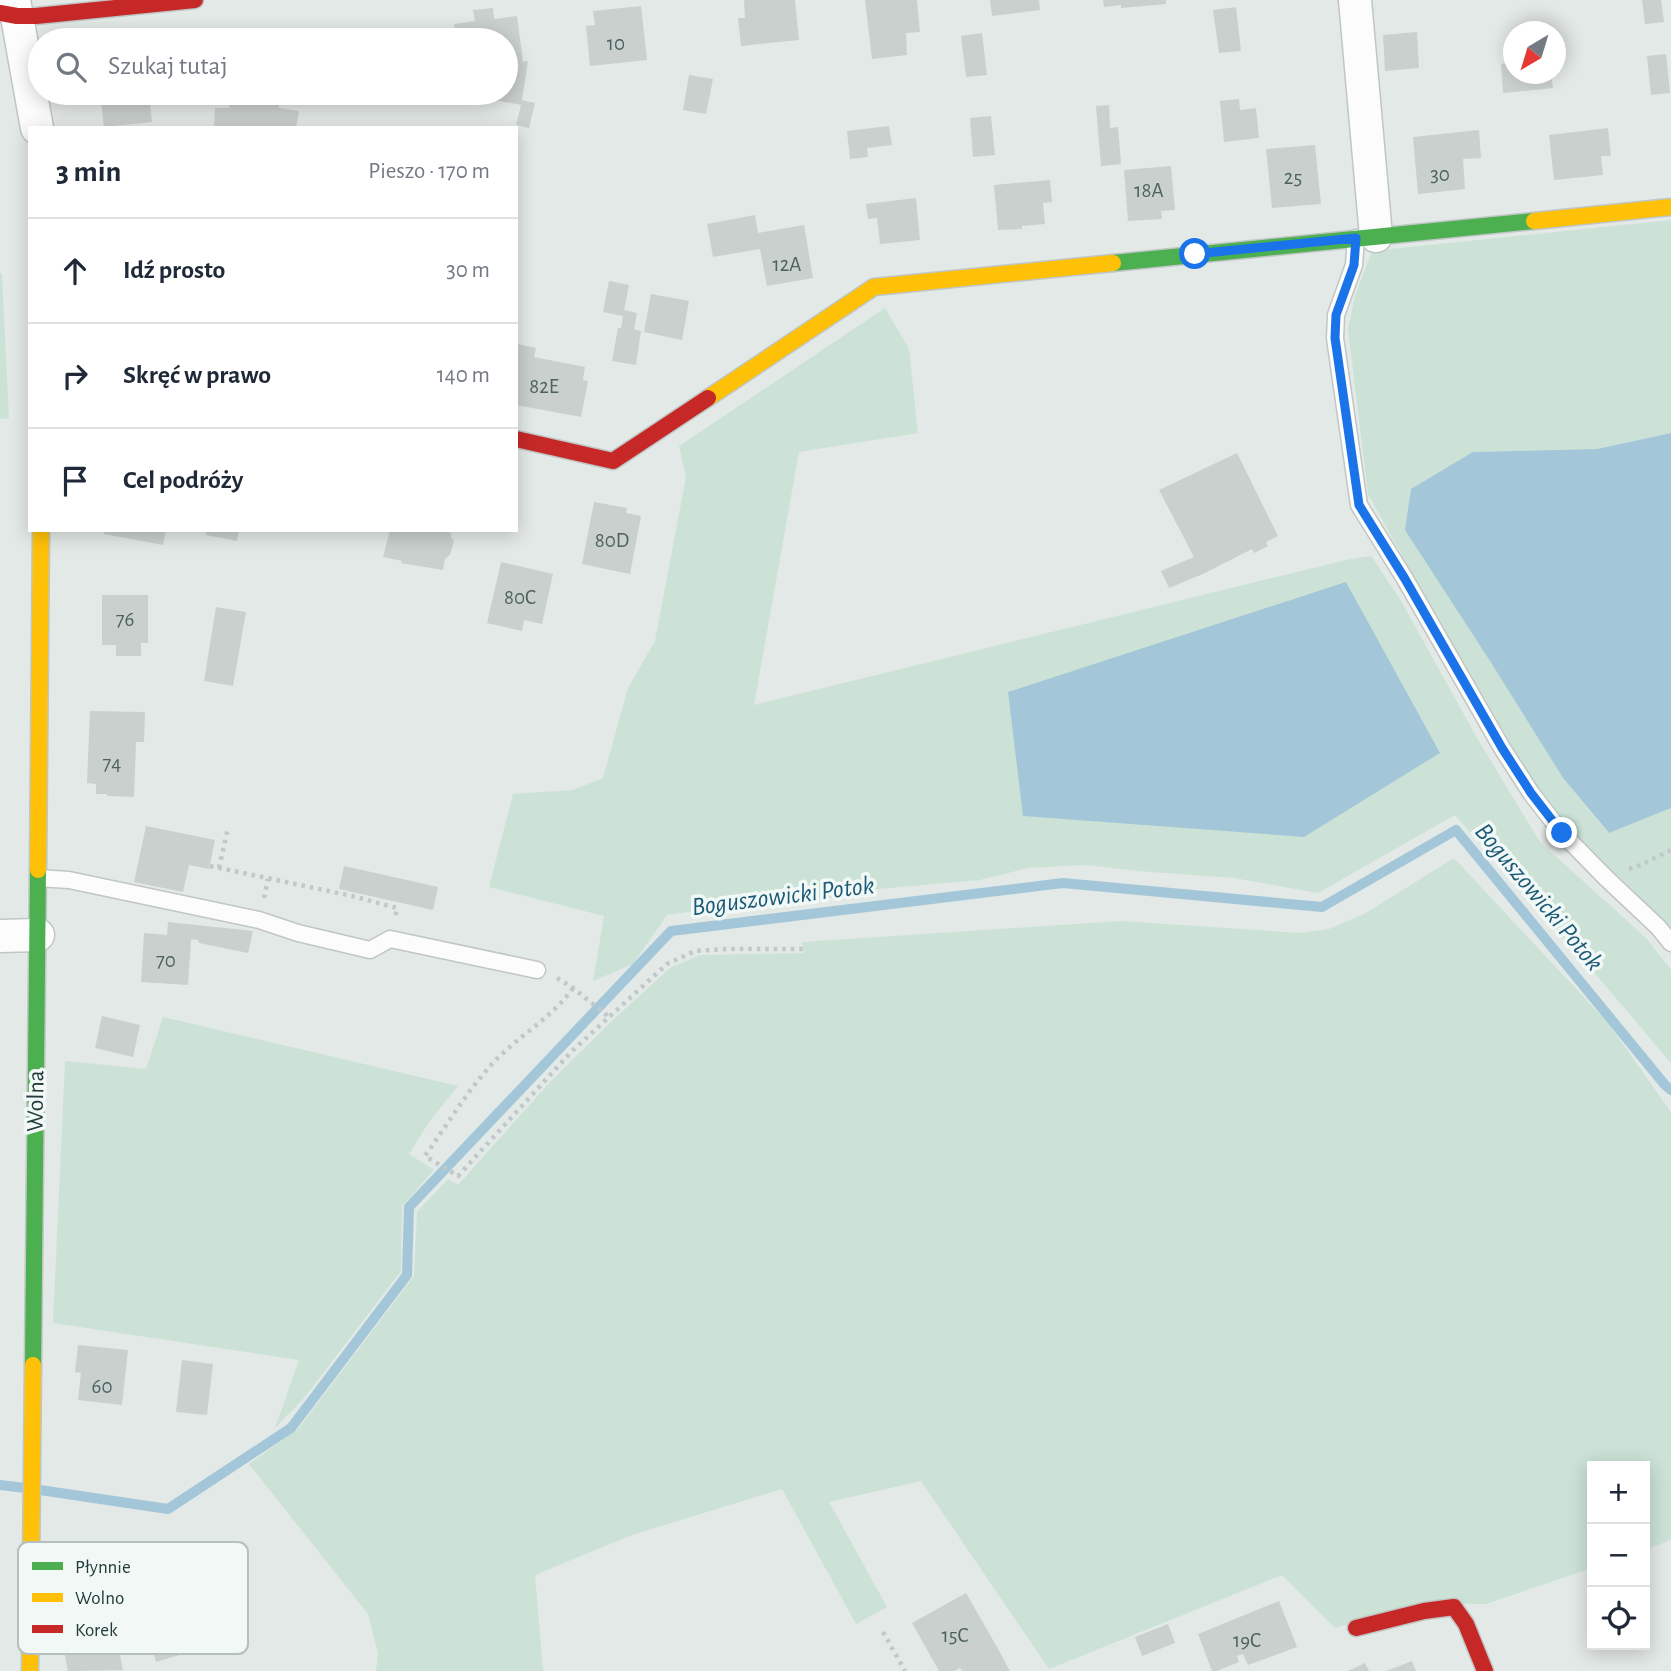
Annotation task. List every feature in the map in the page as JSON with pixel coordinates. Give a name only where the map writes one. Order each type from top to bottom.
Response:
[{"type":"street","points":[[28,89],[10,10],[36,16],[195,0]]},
{"type":"street","points":[[1355,0],[1366,237]]},
{"type":"street","points":[[32,105],[37,126]]},
{"type":"street","points":[[518,439],[612,461],[874,287],[1671,206]]},
{"type":"street","name":"Wolna","points":[[32,1542],[41,532]]},
{"type":"street","points":[[0,936],[38,935]]},
{"type":"street","points":[[1356,1628],[1424,1611],[1454,1607],[1466,1624],[1485,1671]]},
{"type":"lane","points":[[1366,237],[1336,315],[1335,338],[1359,505],[1531,793],[1562,833],[1671,943]]},
{"type":"lane","points":[[38,878],[69,880],[259,920],[298,933],[370,950],[390,939],[537,970]]},
{"type":"path","points":[[219,868],[228,828]]},
{"type":"path","points":[[1605,877],[1638,866],[1671,850]]},
{"type":"path","points":[[209,866],[397,908],[390,939]]},
{"type":"path","points":[[609,1017],[573,988],[564,1002],[494,1062],[464,1098],[425,1156],[458,1176],[572,1052],[667,964],[695,951],[725,948],[804,949]]},
{"type":"path","points":[[883,1632],[905,1671]]},
{"type":"green space","points":[[1671,220],[1671,433],[1597,449],[1473,452],[1490,661],[1563,778],[1608,833],[1671,808],[1671,930],[1573,834],[1534,783],[1368,494],[1348,329],[1355,296],[1372,251]]},
{"type":"green space","points":[[0,273],[9,418],[0,419]]},
{"type":"green space","points":[[885,308],[909,349],[918,433],[799,452],[754,705],[1371,556],[1400,599],[1477,738],[1540,842],[1646,938],[1671,970],[1671,1063],[1455,815],[1318,893],[1234,878],[1085,865],[1028,868],[980,880],[878,889],[782,907],[770,900],[667,915],[633,964],[593,981],[604,916],[489,887],[513,794],[573,790],[603,778],[628,688],[655,641],[686,477],[679,446]]},
{"type":"green space","points":[[1454,858],[1608,1023],[1671,1112],[1671,1540],[1650,1548],[1650,1461],[1587,1461],[1587,1570],[1486,1604],[1423,1603],[1335,1628],[1282,1575],[1049,1669],[921,1481],[829,1502],[887,1607],[856,1624],[782,1489],[632,1535],[535,1575],[543,1671],[376,1671],[378,1653],[368,1614],[249,1464],[298,1429],[414,1276],[417,1212],[448,1179],[458,1185],[551,1081],[670,968],[700,955],[804,953],[802,942],[1121,921],[1301,933],[1329,929],[1366,913]]},
{"type":"green space","points":[[163,1017],[458,1086],[429,1122],[409,1154],[434,1170],[402,1206],[401,1271],[304,1398],[275,1428],[299,1360],[53,1323],[65,1061],[146,1069]]},
{"type":"water","points":[[1671,433],[1671,808],[1609,833],[1563,778],[1405,530],[1411,489],[1473,452],[1597,449]]},
{"type":"water","points":[[1346,582],[1440,753],[1304,837],[1023,816],[1008,692]]},
{"type":"building","points":[[744,0],[795,0],[799,40],[741,46],[738,18],[745,18]]},
{"type":"building","points":[[865,0],[917,0],[920,32],[906,33],[907,55],[872,59]]},
{"type":"building","points":[[990,0],[1039,0],[1040,10],[992,16]]},
{"type":"building","points":[[1103,0],[1166,0],[1166,4],[1104,7]]},
{"type":"building","points":[[1642,0],[1661,0],[1664,22],[1645,24]]},
{"type":"building","points":[[641,6],[647,60],[590,66],[586,26],[595,25],[593,11]]},
{"type":"building","points":[[1236,7],[1241,51],[1219,53],[1213,10]]},
{"type":"building","points":[[493,8],[494,19],[517,16],[523,62],[528,61],[522,100],[535,103],[529,128],[516,125],[521,105],[518,104],[518,28],[454,28],[454,24],[475,21],[473,10]]},
{"type":"building","points":[[1417,32],[1419,68],[1385,71],[1383,35]]},
{"type":"building","points":[[982,33],[987,75],[966,77],[961,36]]},
{"type":"building","points":[[1666,54],[1670,93],[1651,95],[1647,56]]},
{"type":"building","points":[[1501,64],[1503,84],[1552,84],[1553,88],[1503,93]]},
{"type":"building","points":[[689,75],[713,79],[706,114],[683,110]]},
{"type":"building","points":[[1239,99],[1240,110],[1256,108],[1259,138],[1224,142],[1220,101]]},
{"type":"building","points":[[101,105],[150,105],[152,122],[104,126]]},
{"type":"building","points":[[229,105],[279,105],[279,108],[299,111],[296,126],[214,126],[215,108],[229,108]]},
{"type":"building","points":[[1109,105],[1110,128],[1118,127],[1121,164],[1101,166],[1096,106]]},
{"type":"building","points":[[991,116],[995,155],[973,157],[970,118]]},
{"type":"building","points":[[889,126],[892,145],[867,148],[868,157],[850,159],[847,131]]},
{"type":"building","points":[[1608,128],[1611,156],[1601,156],[1603,175],[1554,180],[1549,135]]},
{"type":"building","points":[[1479,130],[1481,158],[1463,159],[1465,189],[1418,194],[1413,137]]},
{"type":"building","points":[[1315,145],[1321,204],[1272,208],[1266,149]]},
{"type":"building","points":[[1171,166],[1175,210],[1161,211],[1162,219],[1128,221],[1124,170]]},
{"type":"building","points":[[1050,180],[1052,202],[1043,203],[1045,224],[998,230],[994,185]]},
{"type":"building","points":[[916,198],[920,240],[880,244],[877,218],[868,219],[866,204]]},
{"type":"building","points":[[755,215],[758,233],[804,225],[813,278],[767,286],[760,249],[713,257],[707,224]]},
{"type":"building","points":[[609,281],[629,285],[624,310],[637,313],[634,329],[641,331],[636,365],[612,361],[623,316],[603,312]]},
{"type":"building","points":[[651,294],[689,301],[682,340],[644,332]]},
{"type":"building","points":[[518,344],[536,348],[534,357],[585,367],[583,380],[588,381],[581,417],[518,405]]},
{"type":"building","points":[[1237,453],[1278,536],[1266,542],[1268,546],[1254,553],[1252,549],[1169,588],[1161,571],[1194,557],[1159,490]]},
{"type":"building","points":[[594,502],[627,508],[626,513],[641,516],[630,574],[582,564]]},
{"type":"building","points":[[104,532],[166,532],[163,545]]},
{"type":"building","points":[[206,532],[239,532],[237,541],[206,535]]},
{"type":"building","points":[[389,532],[447,532],[451,533],[454,541],[443,570],[383,557]]},
{"type":"building","points":[[501,562],[553,574],[542,624],[524,620],[522,631],[487,623]]},
{"type":"building","points":[[102,595],[148,595],[148,643],[141,643],[141,656],[116,656],[116,645],[102,645]]},
{"type":"building","points":[[216,607],[246,612],[233,686],[204,681]]},
{"type":"building","points":[[90,711],[145,712],[144,742],[136,742],[134,797],[96,794],[96,784],[87,783]]},
{"type":"building","points":[[146,826],[215,840],[209,869],[189,865],[183,892],[134,882]]},
{"type":"building","points":[[344,866],[438,887],[433,910],[339,889]]},
{"type":"building","points":[[168,922],[253,931],[248,953],[191,939],[188,985],[141,982],[144,933],[167,935]]},
{"type":"building","points":[[102,1016],[140,1025],[133,1057],[95,1048]]},
{"type":"building","points":[[78,1345],[128,1350],[122,1405],[78,1400],[81,1373],[75,1372]]},
{"type":"building","points":[[182,1360],[213,1364],[207,1415],[176,1412]]},
{"type":"building","points":[[966,1593],[1010,1671],[962,1671],[960,1668],[954,1671],[939,1671],[912,1623]]},
{"type":"building","points":[[1279,1601],[1297,1647],[1248,1665],[1243,1654],[1237,1656],[1239,1662],[1212,1671],[1198,1634]]},
{"type":"building","points":[[1168,1624],[1175,1643],[1142,1656],[1135,1637]]},
{"type":"building","points":[[65,1654],[120,1654],[123,1670],[68,1671]]},
{"type":"building","points":[[154,1654],[182,1654],[156,1662]]},
{"type":"building","points":[[1412,1661],[1416,1671],[1386,1671]]},
{"type":"building","points":[[1365,1663],[1369,1671],[1348,1671]]},
{"type":"waterway","name":"Boguszowicki Potok","points":[[40,1490],[168,1509],[291,1428],[407,1275],[409,1207],[671,931],[1063,883],[1322,907],[1456,830],[1671,1090]]},
{"type":"waterway","name":"Boguszowicki Potok","points":[[0,1485],[25,1488]]},
{"type":"traffic: fast","points":[[1113,263],[1534,221]]},
{"type":"traffic: fast","points":[[33,1365],[38,870]]},
{"type":"traffic: slow","points":[[1534,221],[1671,207]]},
{"type":"traffic: slow","points":[[708,398],[874,287],[1113,263]]},
{"type":"traffic: slow","points":[[38,870],[41,532]]},
{"type":"traffic: slow","points":[[31,1542],[33,1365]]},
{"type":"traffic: slow","points":[[30,1654],[30,1671]]},
{"type":"traffic: jam","points":[[0,13],[36,16],[195,0]]},
{"type":"traffic: jam","points":[[518,439],[613,461],[708,398]]},
{"type":"traffic: jam","points":[[1356,1628],[1424,1611],[1454,1607],[1466,1624],[1485,1671]]},
{"type":"route","points":[[1195,254],[1356,238],[1354,265],[1336,315],[1335,338],[1359,505],[1405,579],[1502,748],[1531,793],[1562,833]]}]
